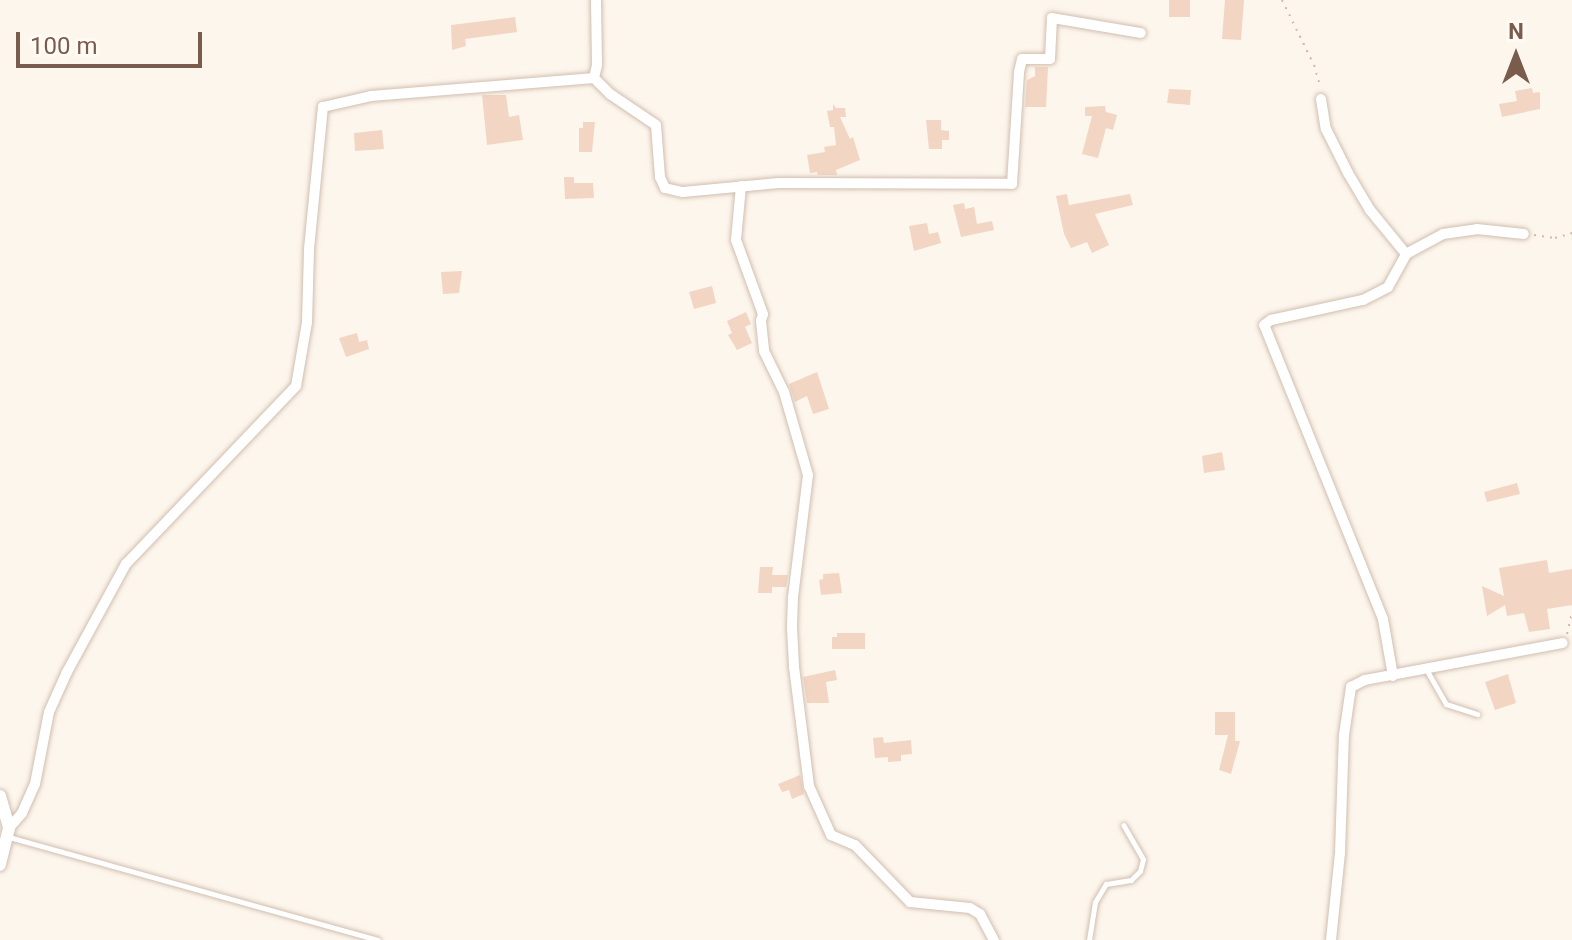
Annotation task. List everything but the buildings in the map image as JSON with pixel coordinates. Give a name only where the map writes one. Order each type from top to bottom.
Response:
[{"type":"street","points":[[594,78],[597,65],[596,0]]},
{"type":"street","points":[[0,865],[8,833],[22,813],[35,784],[49,712],[67,672],[126,564],[296,386],[307,322],[309,249],[323,107],[371,96],[594,78],[610,94],[656,125],[660,177],[665,188],[683,192],[741,186],[919,181],[1012,184],[1022,59],[1050,59],[1052,18],[1141,33]]},
{"type":"street","points":[[1321,99],[1326,129],[1348,173],[1370,210],[1406,254]]},
{"type":"street","points":[[741,186],[736,240],[763,314],[764,351],[784,392],[808,475],[792,628],[809,786],[831,835],[855,845],[910,902],[970,908],[980,914],[994,940]]},
{"type":"street","points":[[1393,676],[1383,619],[1264,325],[1271,320],[1363,300],[1388,287],[1406,254],[1443,234],[1477,229],[1524,234]]},
{"type":"street","points":[[1331,940],[1348,692],[1357,682],[1563,643]]},
{"type":"street","points":[[0,796],[8,833]]},
{"type":"lane","points":[[1426,669],[1446,704],[1477,714]]},
{"type":"lane","points":[[1089,940],[1095,902],[1106,884],[1131,880],[1140,871],[1143,859],[1123,825]]},
{"type":"lane","points":[[8,833],[378,940]]},
{"type":"path","points":[[1282,0],[1314,65],[1321,99]]},
{"type":"path","points":[[1524,234],[1555,238],[1572,233]]},
{"type":"path","points":[[1563,643],[1572,612]]}]
